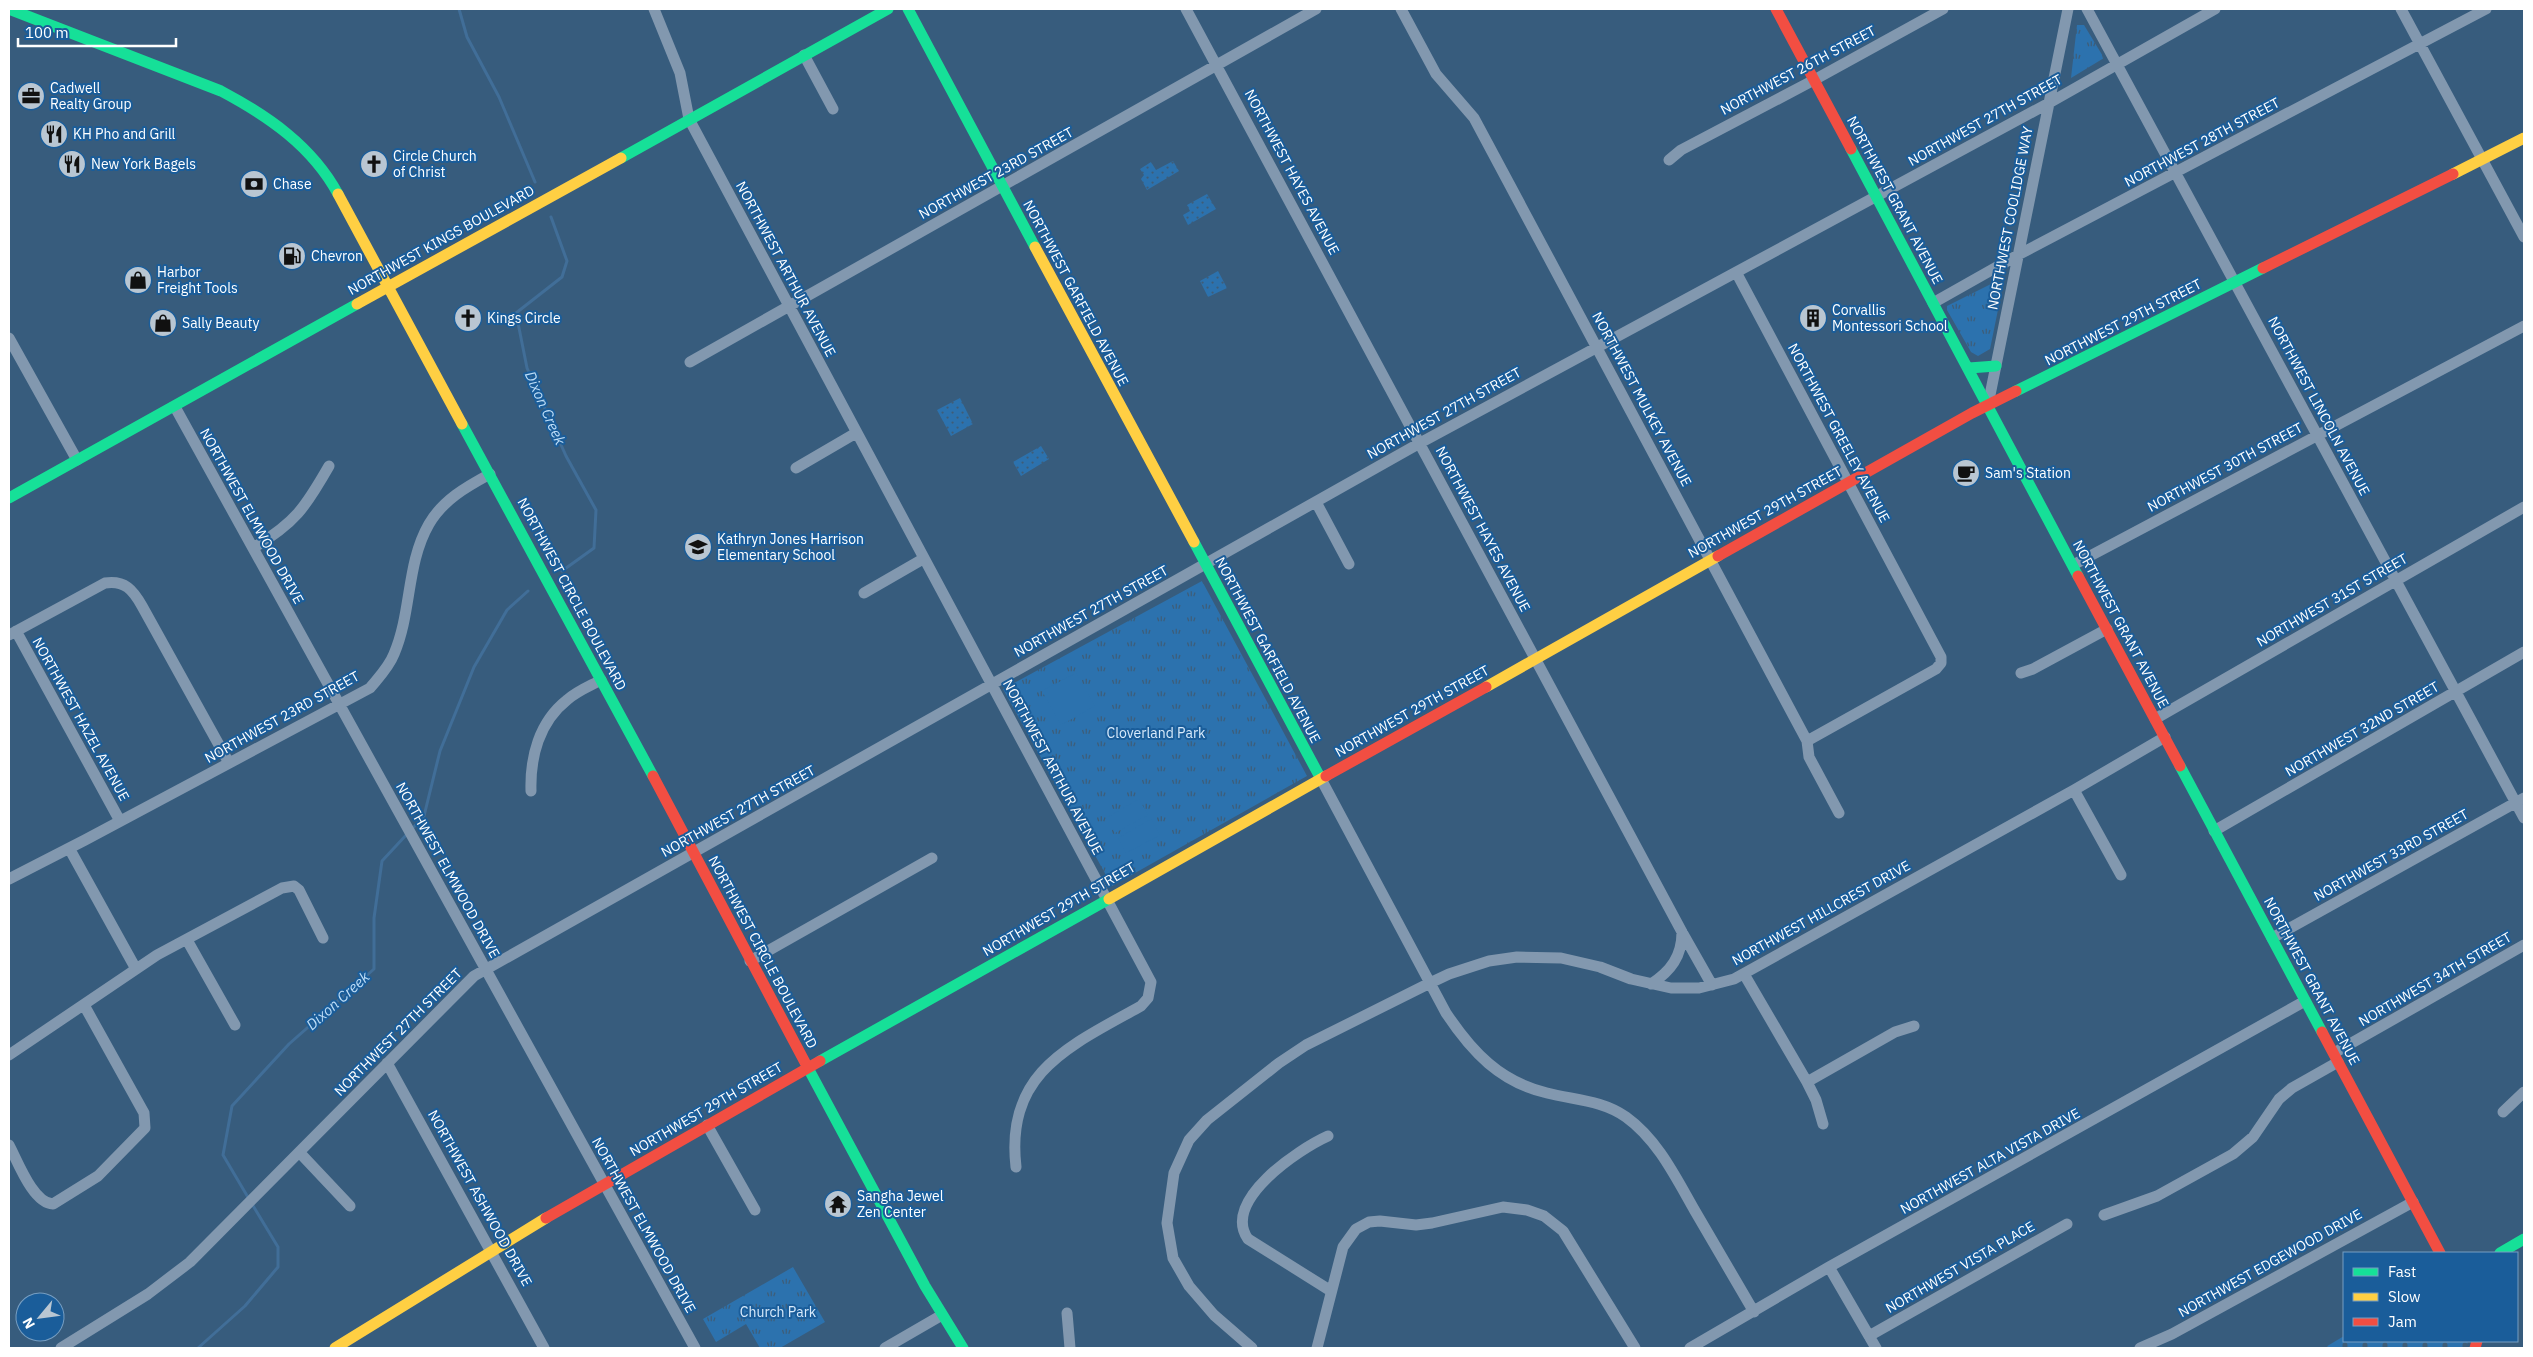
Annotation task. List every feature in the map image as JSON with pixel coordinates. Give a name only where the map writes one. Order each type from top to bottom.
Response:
[{"type":"street","name":"NORTHWEST CIRCLE BOULEVARD","points":[[9,9],[221,91],[249,106],[294,138],[308,152],[334,186],[942,1316],[963,1348]]},
{"type":"street","name":"NORTHWEST ARTHUR AVENUE","points":[[654,9],[680,73],[689,119],[1148,976],[1151,991],[1141,1006],[1068,1047],[1052,1060],[1032,1082],[1019,1109],[1015,1130],[1016,1167]]},
{"type":"street","name":"NORTHWEST KINGS BOULEVARD","points":[[9,498],[888,9]]},
{"type":"street","name":"NORTHWEST GARFIELD AVENUE","points":[[908,9],[1430,983],[1464,1039],[1483,1059],[1501,1073],[1547,1094],[1591,1102],[1609,1108],[1642,1131],[1675,1178],[1754,1312]]},
{"type":"street","name":"NORTHWEST HAYES AVENUE","points":[[1186,9],[1712,986]]},
{"type":"street","name":"NORTHWEST 23RD STREET","points":[[690,362],[1316,9]]},
{"type":"street","name":"NORTHWEST MULKEY AVENUE","points":[[1401,9],[1436,74],[1474,118],[1807,742],[1809,757],[1838,813]]},
{"type":"street","name":"NORTHWEST GRANT AVENUE","points":[[1776,9],[2439,1252]]},
{"type":"street","name":"NORTHWEST 26TH STREET","points":[[1669,160],[1682,150],[1942,9]]},
{"type":"street","name":"NORTHWEST COOLIDGE WAY","points":[[1988,405],[2068,9]]},
{"type":"street","name":"NORTHWEST LINCOLN AVENUE","points":[[2088,9],[2456,692],[2520,801],[2524,818]]},
{"type":"street","name":"NORTHWEST 27TH STREET","points":[[61,1348],[169,1280],[240,1213],[474,976],[1420,443],[2049,103],[2215,9]]},
{"type":"street","points":[[2401,9],[2524,237]]},
{"type":"street","name":"NORTHWEST 28TH STREET","points":[[1933,303],[2018,254],[2176,173],[2486,9]]},
{"type":"street","points":[[804,55],[834,109]]},
{"type":"street","name":"NORTHWEST 29TH STREET","points":[[336,1348],[604,1184],[707,1125],[1848,482],[1988,405],[2524,138]]},
{"type":"street","name":"NORTHWEST GREELEY AVENUE","points":[[1736,272],[1941,657],[1941,662],[1936,669],[1807,742]]},
{"type":"street","name":"NORTHWEST 30TH STREET","points":[[2073,565],[2524,326]]},
{"type":"street","points":[[9,338],[77,460]]},
{"type":"street","points":[[1969,368],[1996,366]]},
{"type":"street","name":"NORTHWEST ELMWOOD DRIVE","points":[[175,407],[695,1348]]},
{"type":"street","points":[[796,468],[856,433]]},
{"type":"street","points":[[253,548],[293,520],[302,510],[329,466]]},
{"type":"street","name":"NORTHWEST 23RD STREET","points":[[9,879],[370,688],[394,656],[414,565],[420,543],[429,523],[453,496],[490,474]]},
{"type":"street","points":[[1316,502],[1349,564]]},
{"type":"street","name":"NORTHWEST 31ST STREET","points":[[2155,719],[2524,507]]},
{"type":"street","points":[[864,592],[923,559]]},
{"type":"street","points":[[12,633],[105,583],[114,582],[128,586],[142,606],[229,763]]},
{"type":"street","points":[[2021,673],[2033,669],[2107,628]]},
{"type":"street","name":"NORTHWEST HAZEL AVENUE","points":[[12,633],[120,820]]},
{"type":"street","name":"NORTHWEST 32ND STREET","points":[[2214,830],[2524,652]]},
{"type":"street","points":[[531,792],[535,750],[549,719],[568,698],[601,680]]},
{"type":"street","name":"NORTHWEST HILLCREST DRIVE","points":[[1252,1348],[1199,1299],[1173,1258],[1167,1223],[1174,1173],[1180,1156],[1196,1130],[1279,1064],[1306,1046],[1430,983],[1473,965],[1498,960],[1535,957],[1577,960],[1652,984],[1686,989],[1712,986],[1744,974],[2074,790],[2165,737]]},
{"type":"street","points":[[2074,790],[2121,875]]},
{"type":"street","name":"NORTHWEST 33RD STREET","points":[[2272,938],[2520,801]]},
{"type":"street","points":[[69,848],[136,969]]},
{"type":"street","points":[[750,960],[932,858]]},
{"type":"street","points":[[9,1055],[136,969],[288,886],[294,886],[302,894],[323,938]]},
{"type":"street","points":[[1652,984],[1673,965],[1679,954],[1682,932]]},
{"type":"street","points":[[187,940],[235,1025]]},
{"type":"street","name":"NORTHWEST 34TH STREET","points":[[2104,1215],[2157,1196],[2233,1154],[2252,1137],[2279,1099],[2292,1088],[2336,1057],[2524,945]]},
{"type":"street","points":[[1744,974],[1807,1082],[1816,1100],[1823,1124]]},
{"type":"street","name":"NORTHWEST ALTA VISTA DRIVE","points":[[1690,1348],[1829,1267],[2305,1001]]},
{"type":"street","points":[[9,1146],[36,1195],[44,1202],[53,1204],[98,1176],[145,1128],[144,1113],[84,1006]]},
{"type":"street","points":[[1807,1082],[1895,1032],[1914,1026]]},
{"type":"street","name":"NORTHWEST ASHWOOD DRIVE","points":[[387,1063],[493,1252],[544,1348]]},
{"type":"street","points":[[2503,1112],[2524,1092]]},
{"type":"street","points":[[707,1125],[755,1210]]},
{"type":"street","points":[[1328,1136],[1294,1154],[1278,1167],[1254,1195],[1241,1221],[1243,1232],[1248,1239],[1331,1291]]},
{"type":"street","points":[[300,1153],[350,1206]]},
{"type":"street","name":"NORTHWEST EDGEWOOD DRIVE","points":[[2140,1348],[2172,1334],[2413,1202]]},
{"type":"street","points":[[1317,1348],[1343,1247],[1349,1237],[1362,1225],[1380,1221],[1416,1225],[1481,1211],[1513,1207],[1544,1216],[1564,1232],[1635,1348]]},
{"type":"street","name":"NORTHWEST VISTA PLACE","points":[[1869,1336],[2066,1224]]},
{"type":"street","points":[[2503,1252],[2524,1239]]},
{"type":"street","points":[[1829,1267],[1876,1348]]},
{"type":"street","points":[[1067,1313],[1070,1348]]},
{"type":"street","points":[[885,1348],[942,1316]]},
{"type":"green space","points":[[2077,25],[2084,25],[2104,58],[2071,78]]},
{"type":"green space","points":[[1173,161],[1179,171],[1147,190],[1141,179],[1144,175],[1140,169],[1151,162],[1156,170]]},
{"type":"green space","points":[[1207,194],[1216,209],[1188,225],[1183,215],[1190,211],[1187,205]]},
{"type":"green space","points":[[1218,271],[1227,288],[1208,297],[1200,281]]},
{"type":"green space","points":[[1997,281],[2003,285],[1990,349],[1978,356],[1971,352],[1947,310],[1947,306]]},
{"type":"green space","points":[[960,398],[973,424],[951,436],[937,410]]},
{"type":"green space","points":[[1041,446],[1049,459],[1021,476],[1013,462]]},
{"type":"green space","name":"Cloverland Park","points":[[1202,581],[1307,776],[1112,886],[1003,689]]},
{"type":"green space","points":[[1076,673],[1095,706],[1061,725],[1042,691]]},
{"type":"green space","points":[[1139,799],[1148,815],[1115,833],[1106,818]]},
{"type":"green space","points":[[1151,819],[1160,835],[1126,853],[1118,838]]},
{"type":"green space","name":"Church Park","points":[[793,1267],[825,1322],[780,1348],[760,1348],[746,1324],[716,1342],[703,1319]]},
{"type":"green space","points":[[2343,1337],[2343,1342],[2468,1342],[2466,1348],[2324,1348]]},
{"type":"waterway","name":"Dixon Creek","points":[[459,9],[467,37],[499,97],[535,182]]},
{"type":"waterway","name":"Dixon Creek","points":[[551,217],[567,261],[562,277],[516,313],[527,368],[566,456],[596,510],[594,548],[562,571]]},
{"type":"waterway","name":"Dixon Creek","points":[[412,829],[424,816],[440,751],[474,667],[507,610],[528,591]]},
{"type":"waterway","name":"Dixon Creek","points":[[249,1199],[223,1155],[232,1106],[289,1044],[374,969],[374,918],[382,861],[408,833]]},
{"type":"waterway","name":"Dixon Creek","points":[[198,1348],[245,1306],[278,1267],[278,1247],[252,1204]]},
{"type":"traffic: fast","points":[[9,9],[221,91],[272,122],[302,147],[315,161],[338,194]]},
{"type":"traffic: fast","points":[[621,158],[888,9]]},
{"type":"traffic: fast","points":[[908,9],[1035,247]]},
{"type":"traffic: fast","points":[[1851,149],[2078,576]]},
{"type":"traffic: fast","points":[[2016,391],[2263,268]]},
{"type":"traffic: fast","points":[[9,498],[357,304]]},
{"type":"traffic: fast","points":[[1969,368],[1996,366]]},
{"type":"traffic: fast","points":[[462,424],[653,776]]},
{"type":"traffic: fast","points":[[1194,542],[1321,779]]},
{"type":"traffic: fast","points":[[2180,766],[2322,1032]]},
{"type":"traffic: fast","points":[[820,1061],[1109,899]]},
{"type":"traffic: fast","points":[[808,1068],[925,1286],[963,1348]]},
{"type":"traffic: fast","points":[[2502,1252],[2524,1239]]},
{"type":"traffic: slow","points":[[2453,174],[2524,138]]},
{"type":"traffic: slow","points":[[357,304],[621,158]]},
{"type":"traffic: slow","points":[[338,194],[462,424]]},
{"type":"traffic: slow","points":[[1035,247],[1194,542]]},
{"type":"traffic: slow","points":[[1486,687],[1718,556]]},
{"type":"traffic: slow","points":[[1109,899],[1326,776]]},
{"type":"traffic: slow","points":[[335,1348],[546,1218]]},
{"type":"traffic: jam","points":[[1776,9],[1851,149]]},
{"type":"traffic: jam","points":[[2263,268],[2453,174]]},
{"type":"traffic: jam","points":[[1718,556],[1972,413],[2016,391]]},
{"type":"traffic: jam","points":[[2078,576],[2180,766]]},
{"type":"traffic: jam","points":[[1326,776],[1486,687]]},
{"type":"traffic: jam","points":[[653,776],[808,1068]]},
{"type":"traffic: jam","points":[[2322,1032],[2439,1252]]},
{"type":"traffic: jam","points":[[546,1218],[820,1061]]},
{"type":"traffic: jam","points":[[2475,1348],[2477,1342]]},
{"type":"place","name":"Cadwell Realty Group","points":[[31,96]]},
{"type":"place","name":"KH Pho and Grill","points":[[54,134]]},
{"type":"place","name":"New York Bagels","points":[[72,164]]},
{"type":"place","name":"Circle Church of Christ","points":[[374,164]]},
{"type":"place","name":"Chase","points":[[254,184]]},
{"type":"place","name":"Chevron","points":[[292,256]]},
{"type":"place","name":"Harbor Freight Tools","points":[[138,280]]},
{"type":"place","name":"Kings Circle","points":[[468,318]]},
{"type":"place","name":"Corvallis Montessori School","points":[[1813,318]]},
{"type":"place","name":"Sally Beauty","points":[[163,323]]},
{"type":"place","name":"Sam's Station","points":[[1966,473]]},
{"type":"place","name":"Kathryn Jones Harrison Elementary School","points":[[698,547]]},
{"type":"place","name":"Sangha Jewel Zen Center","points":[[838,1204]]}]
